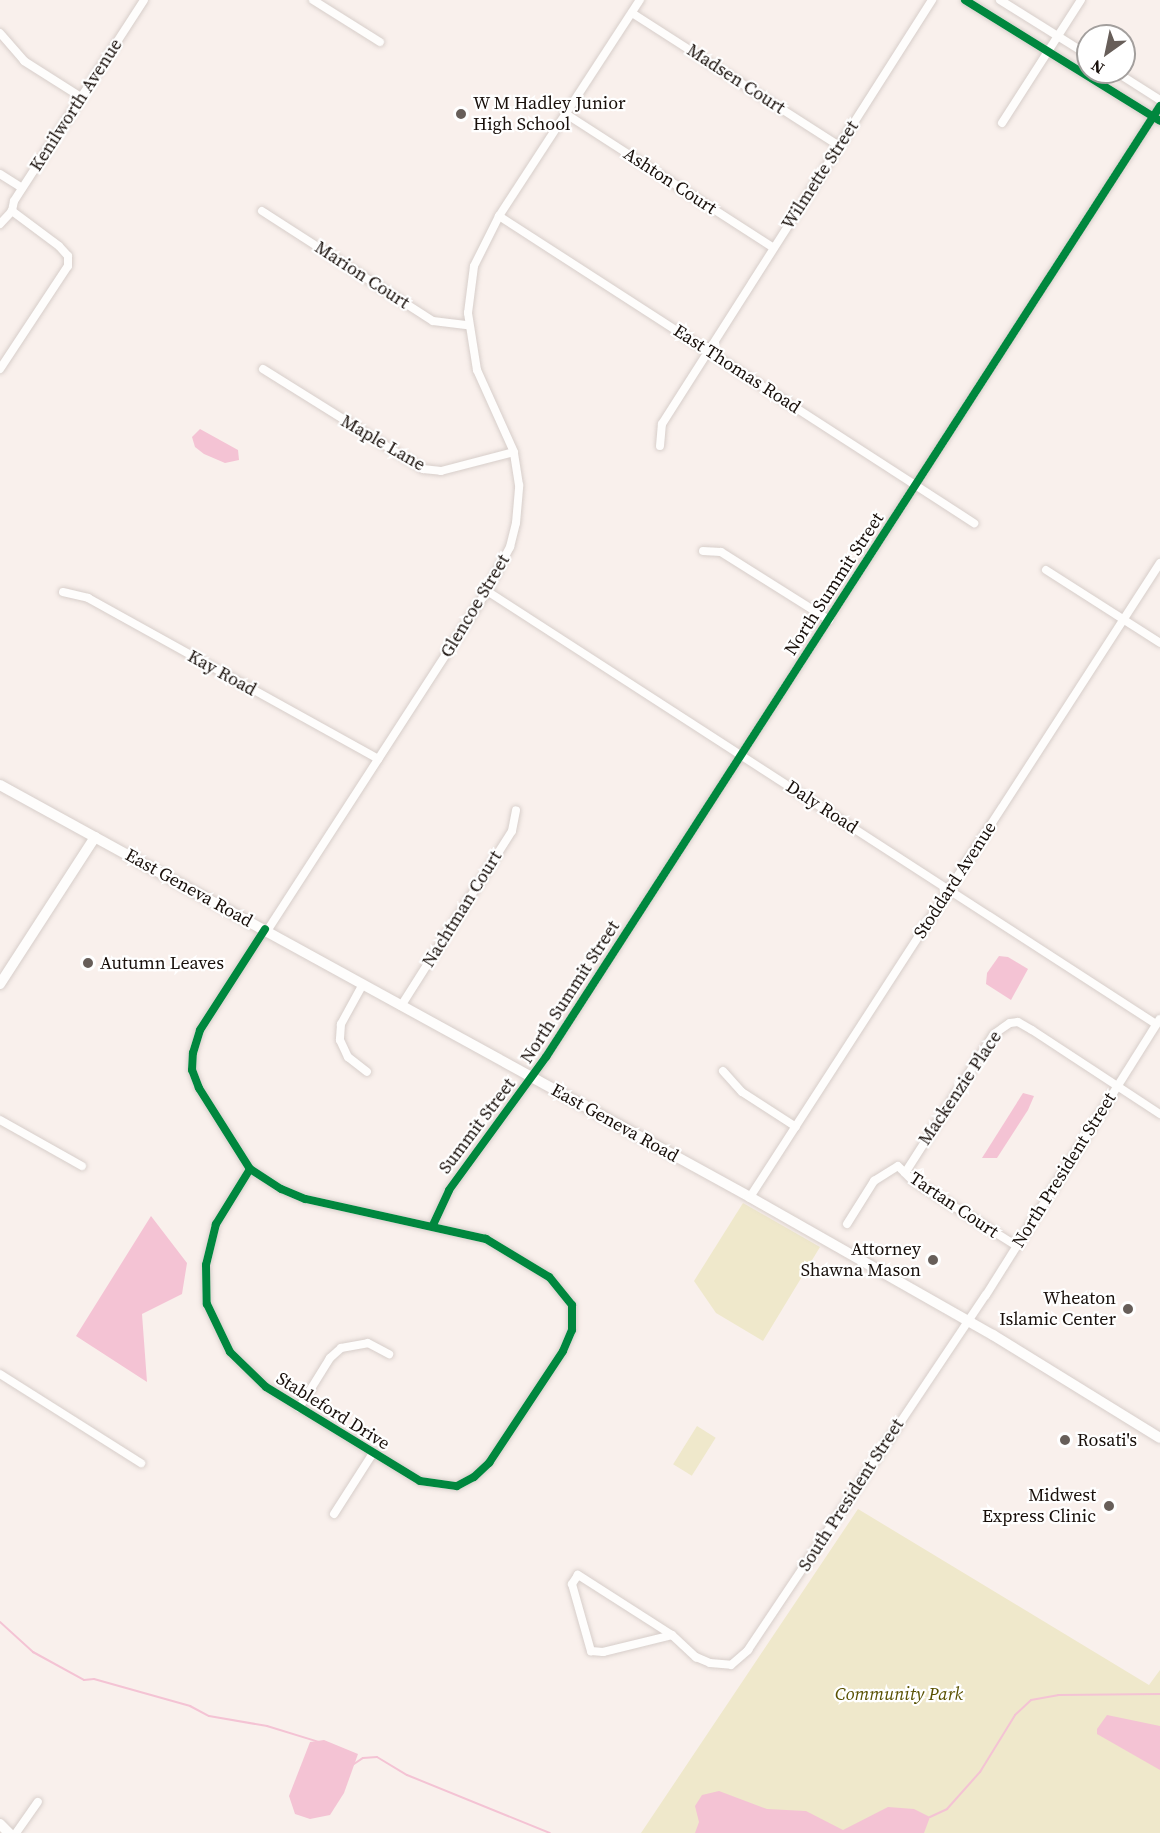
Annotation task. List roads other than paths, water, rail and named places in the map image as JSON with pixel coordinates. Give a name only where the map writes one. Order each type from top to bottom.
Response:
[{"type":"main road","name":"East Geneva Road","points":[[0,785],[750,1197],[967,1321],[1160,1438]]},
{"type":"main road","points":[[0,984],[95,837]]},
{"type":"main road","points":[[0,1824],[9,1833]]},
{"type":"street","name":"Kenilworth Avenue","points":[[0,224],[12,211],[22,188],[144,0]]},
{"type":"street","points":[[313,0],[380,42]]},
{"type":"street","name":"Glencoe Street","points":[[250,1169],[227,1137],[192,1070],[200,1030],[504,562],[516,523],[519,485],[514,452],[477,370],[468,325],[474,266],[500,216],[640,0]]},
{"type":"street","name":"Wilmette Street","points":[[660,446],[662,424],[933,0]]},
{"type":"street","points":[[965,0],[1156,118]]},
{"type":"street","points":[[1000,0],[1076,47]]},
{"type":"street","points":[[1002,123],[1081,0]]},
{"type":"street","name":"Madsen Court","points":[[632,13],[839,146]]},
{"type":"street","points":[[0,33],[24,61],[81,97]]},
{"type":"street","points":[[1135,84],[1160,100]]},
{"type":"street","name":"North Summit Street","points":[[532,1078],[1156,118],[1160,105]]},
{"type":"street","name":"Ashton Court","points":[[566,114],[774,248]]},
{"type":"street","points":[[0,174],[22,188]]},
{"type":"street","points":[[0,369],[68,266],[68,256],[12,211]]},
{"type":"street","name":"Marion Court","points":[[262,211],[433,321],[468,325]]},
{"type":"street","name":"East Thomas Road","points":[[500,216],[974,523]]},
{"type":"street","name":"Maple Lane","points":[[263,369],[423,469],[441,471],[514,452]]},
{"type":"street","points":[[703,551],[720,552],[829,620]]},
{"type":"street","name":"Stoddard Avenue","points":[[750,1197],[1160,562]]},
{"type":"street","points":[[1046,570],[1160,643]]},
{"type":"street","name":"Daly Road","points":[[487,591],[949,890],[1158,1022]]},
{"type":"street","name":"Kay Road","points":[[63,592],[88,598],[378,759]]},
{"type":"street","name":"Nachtman Court","points":[[401,1005],[512,831],[516,810]]},
{"type":"street","points":[[363,984],[341,1024],[340,1041],[348,1057],[367,1072]]},
{"type":"street","name":"Mackenzie Place","points":[[905,1173],[1002,1026],[1018,1022],[1160,1114]]},
{"type":"street","name":"North President Street","points":[[967,1321],[1158,1022]]},
{"type":"street","points":[[723,1071],[742,1092],[795,1127]]},
{"type":"street","name":"Summit Street","points":[[433,1225],[449,1190],[472,1154],[532,1078]]},
{"type":"street","points":[[0,1120],[82,1166]]},
{"type":"street","name":"Tartan Court","points":[[847,1224],[874,1181],[898,1166],[905,1173],[1017,1246]]},
{"type":"street","points":[[250,1169],[281,1189],[305,1199],[433,1225]]},
{"type":"street","name":"Stableford Drive","points":[[250,1169],[212,1236],[206,1266],[207,1304],[222,1341],[238,1364],[299,1408],[373,1453],[433,1485],[457,1486],[481,1472],[566,1344],[572,1330],[572,1305],[549,1277],[495,1244],[473,1234],[433,1225]]},
{"type":"street","name":"South President Street","points":[[672,1635],[696,1657],[731,1665],[748,1650],[967,1321]]},
{"type":"street","points":[[299,1408],[330,1358],[341,1348],[368,1343],[389,1354]]},
{"type":"street","points":[[0,1374],[141,1463]]},
{"type":"street","points":[[334,1514],[373,1453]]},
{"type":"street","points":[[579,1575],[672,1635],[603,1652],[591,1651],[586,1643],[572,1584],[579,1575]]},
{"type":"street","points":[[16,1833],[38,1802]]},
{"type":"waterway","points":[[0,1622],[33,1652],[84,1680],[94,1679],[190,1706],[209,1716],[267,1726],[319,1742]]},
{"type":"waterway","points":[[930,1817],[947,1809],[980,1772],[1015,1715],[1031,1700],[1058,1695],[1160,1694]]},
{"type":"waterway","points":[[351,1766],[363,1758],[377,1757],[407,1775],[550,1833]]},
{"type":"place","name":"W M Hadley Junior High School","points":[[461,114]]},
{"type":"place","name":"Autumn Leaves","points":[[88,963]]},
{"type":"place","name":"Attorney Shawna Mason","points":[[933,1260]]},
{"type":"place","name":"Wheaton Islamic Center","points":[[1128,1309]]},
{"type":"place","name":"Rosati's","points":[[1065,1440]]},
{"type":"place","name":"Midwest Express Clinic","points":[[1109,1506]]},
{"type":"park label","name":"Community Park","points":[[899,1694]]}]
